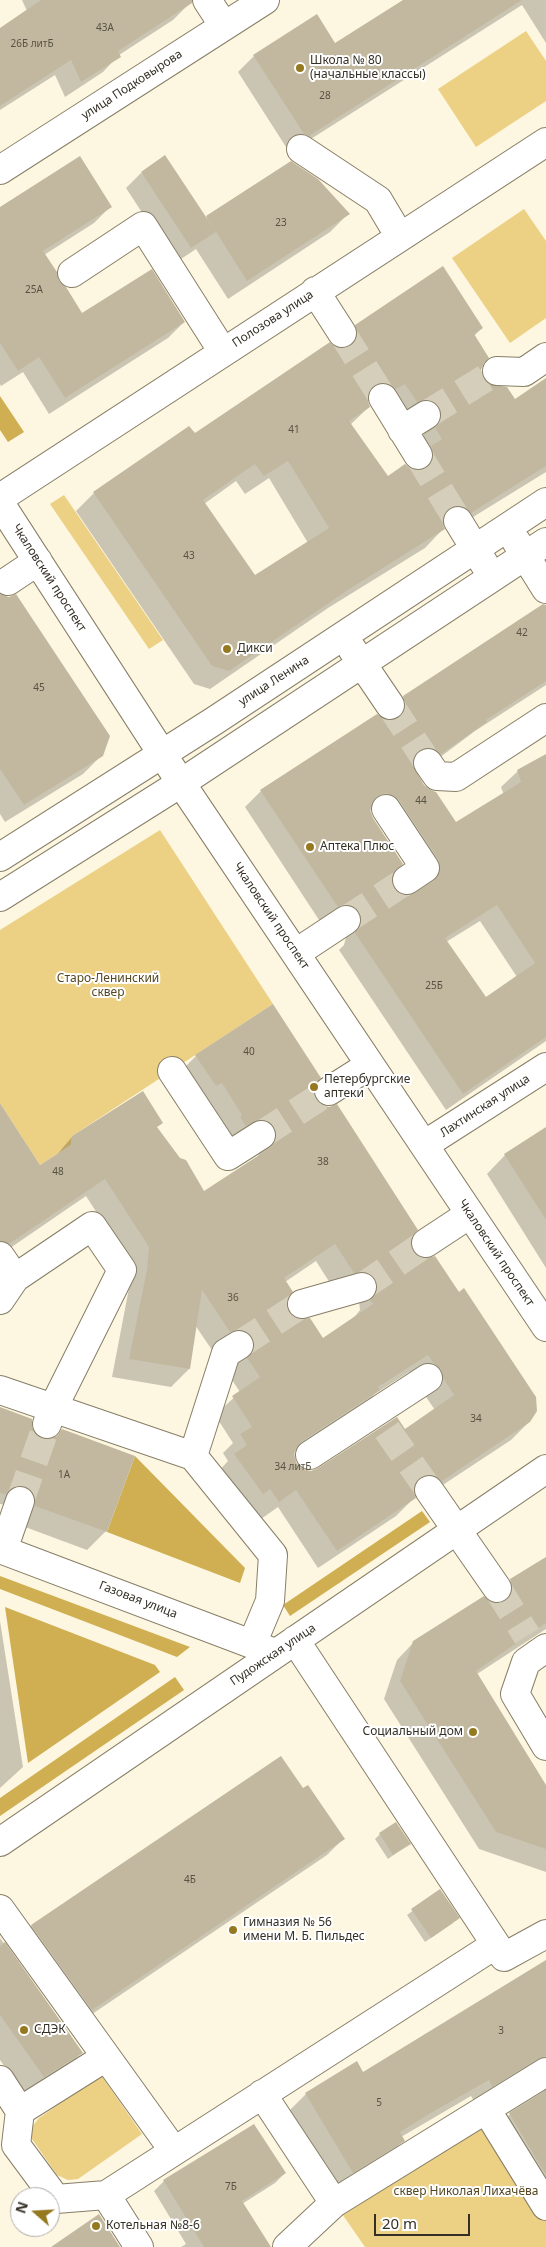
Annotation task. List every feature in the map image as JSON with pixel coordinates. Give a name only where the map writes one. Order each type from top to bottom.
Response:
[{"type":"street","points":[[207,0],[224,26]]},
{"type":"street","name":"улица Подковырова","points":[[0,170],[265,0]]},
{"type":"street","name":"Полозова улица","points":[[2,507],[223,352],[546,142]]},
{"type":"street","points":[[301,149],[378,200],[400,237]]},
{"type":"street","points":[[72,273],[143,226],[223,352]]},
{"type":"street","points":[[316,291],[342,334]]},
{"type":"street","points":[[497,371],[524,372],[546,357]]},
{"type":"street","points":[[383,398],[418,455]]},
{"type":"street","points":[[402,430],[426,415]]},
{"type":"street","name":"улица Ленина","points":[[0,857],[162,754],[546,502]]},
{"type":"street","name":"Чкаловский проспект","points":[[2,507],[181,783],[546,1327]]},
{"type":"street","points":[[458,521],[492,577]]},
{"type":"street","points":[[507,527],[536,549],[546,589]]},
{"type":"street","points":[[0,898],[181,783],[536,549]]},
{"type":"street","points":[[8,581],[38,561]]},
{"type":"street","points":[[343,636],[390,705]]},
{"type":"street","points":[[428,763],[437,776],[456,778],[546,718]]},
{"type":"street","points":[[386,809],[425,868],[407,880]]},
{"type":"street","points":[[296,953],[346,920]]},
{"type":"street","points":[[329,1091],[370,1065]]},
{"type":"street","name":"Лахтинская улица","points":[[424,1145],[546,1067]]},
{"type":"street","points":[[172,1071],[228,1156],[261,1135]]},
{"type":"street","points":[[426,1242],[470,1214]]},
{"type":"street","points":[[0,1256],[8,1289],[92,1226],[122,1270],[50,1416]]},
{"type":"street","points":[[302,1304],[362,1287]]},
{"type":"street","points":[[193,1456],[226,1353],[239,1345]]},
{"type":"street","points":[[310,1455],[381,1421],[428,1378]]},
{"type":"street","points":[[0,1390],[50,1416],[193,1456],[274,1555],[270,1600],[274,1646],[504,1957],[546,1934]]},
{"type":"street","name":"Пудожская улица","points":[[0,1842],[274,1646],[456,1530],[546,1468]]},
{"type":"street","points":[[429,1490],[497,1588]]},
{"type":"street","points":[[1,1549],[20,1500]]},
{"type":"street","name":"Газовая улица","points":[[1,1549],[274,1646]]},
{"type":"street","points":[[537,1646],[526,1662],[515,1694],[546,1746]]},
{"type":"street","points":[[0,1909],[174,2151]]},
{"type":"street","points":[[0,2080],[20,2111],[16,2145],[56,2199],[106,2195],[495,1945]]},
{"type":"street","points":[[20,2111],[106,2057]]},
{"type":"street","points":[[287,2247],[334,2203],[546,2072]]},
{"type":"street","points":[[262,2094],[334,2203]]},
{"type":"street","points":[[486,2109],[546,2206]]},
{"type":"street","points":[[106,2195],[139,2247]]},
{"type":"green space","points":[[526,31],[546,61],[546,101],[476,147],[438,89]]},
{"type":"green space","points":[[524,209],[546,241],[546,318],[510,343],[452,258]]},
{"type":"green space","points":[[64,495],[163,640],[149,649],[50,504]]},
{"type":"green space","name":"Старо-Ленинский сквер","points":[[160,830],[273,1004],[72,1136],[71,1145],[40,1165],[0,1103],[0,930]]},
{"type":"green space","points":[[101,2075],[142,2134],[78,2179],[68,2180],[57,2175],[32,2139],[31,2128],[39,2118]]},
{"type":"green space","name":"сквер Николая Лихачёва","points":[[484,2114],[546,2213],[546,2247],[365,2247],[338,2208]]},
{"type":"shaded area","points":[[0,396],[24,432],[8,442],[0,430]]},
{"type":"shaded area","points":[[135,1456],[245,1568],[240,1583],[107,1532]]},
{"type":"shaded area","points":[[422,1511],[430,1522],[290,1616],[283,1605]]},
{"type":"shaded area","points":[[0,1576],[190,1647],[177,1657],[0,1589]]},
{"type":"shaded area","points":[[5,1607],[155,1665],[160,1672],[28,1763]]},
{"type":"shaded area","points":[[175,1677],[184,1690],[0,1816],[0,1798]]},
{"type":"building","points":[[41,0],[192,0],[192,3],[118,51],[121,57],[81,82],[71,60],[0,106],[0,28]]},
{"type":"building","points":[[403,0],[522,0],[309,136],[304,134],[253,55],[317,14],[335,43]]},
{"type":"building","points":[[165,155],[216,232],[191,248],[141,172]]},
{"type":"building","points":[[80,156],[112,207],[43,251],[57,272],[59,281],[66,287],[82,313],[152,269],[185,322],[65,398],[39,357],[18,371],[0,343],[0,207]]},
{"type":"building","points":[[291,161],[318,179],[350,214],[247,281],[206,216]]},
{"type":"building","points":[[443,266],[483,328],[474,334],[489,358],[481,370],[483,379],[489,384],[507,387],[515,399],[546,378],[546,466],[471,513],[465,507],[457,505],[450,507],[444,514],[442,522],[445,529],[348,590],[229,671],[212,666],[93,492],[189,426],[195,433],[330,342],[335,347],[342,349],[351,346],[356,341],[358,333],[355,325]],"holes":[[[383,382],[390,384],[396,389],[405,384],[417,402],[426,399],[434,401],[439,407],[442,415],[440,423],[435,428],[442,439],[431,446],[434,454],[432,462],[426,469],[418,471],[411,469],[405,464],[388,476],[349,421],[370,407],[367,399],[369,391],[374,385]],[[288,461],[329,528],[255,575],[203,500],[255,464],[264,476]]]},
{"type":"building","points":[[0,594],[9,597],[16,594],[110,736],[103,756],[24,805],[0,769]]},
{"type":"building","points":[[543,604],[546,605],[546,681],[486,720],[487,722],[441,754],[434,749],[426,748],[420,750],[414,756],[412,764],[424,785],[436,792],[456,822],[521,782],[517,770],[546,754],[546,1037],[463,1094],[355,933],[360,927],[362,920],[359,911],[353,906],[346,904],[338,907],[260,790],[377,714],[384,719],[392,720],[398,718],[404,711],[405,703],[403,696]],"holes":[[[386,793],[393,795],[399,800],[438,859],[440,867],[439,874],[434,881],[408,896],[400,894],[394,888],[393,874],[403,864],[373,818],[370,810],[372,802],[377,796]],[[497,905],[535,963],[486,997],[445,938]]]},
{"type":"building","points":[[273,1004],[321,1078],[315,1083],[313,1091],[316,1100],[321,1105],[329,1107],[337,1104],[418,1230],[412,1236],[410,1243],[413,1251],[419,1257],[435,1256],[459,1292],[464,1288],[536,1397],[537,1411],[530,1422],[442,1481],[436,1476],[428,1474],[420,1477],[413,1491],[416,1498],[337,1551],[296,1490],[279,1502],[270,1489],[263,1494],[234,1454],[247,1445],[240,1434],[252,1427],[232,1396],[260,1377],[247,1358],[252,1353],[255,1345],[253,1337],[247,1332],[238,1329],[230,1332],[202,1290],[190,1369],[129,1359],[147,1269],[149,1247],[105,1179],[9,1244],[0,1241],[0,1103],[40,1165],[71,1145],[72,1136],[143,1091],[163,1123],[157,1127],[180,1158],[186,1160],[204,1191],[270,1148],[275,1142],[277,1135],[274,1126],[268,1121],[261,1119],[246,1126],[240,1117],[242,1115],[222,1083],[216,1086],[195,1055]],"holes":[[[335,1244],[354,1273],[365,1272],[373,1276],[377,1282],[377,1290],[370,1300],[373,1304],[323,1338],[310,1318],[299,1319],[291,1315],[287,1309],[287,1301],[293,1292],[284,1278]],[[428,1355],[434,1364],[441,1369],[443,1378],[454,1395],[405,1429],[397,1417],[318,1468],[311,1471],[303,1469],[297,1464],[294,1455],[296,1448],[301,1442],[380,1390],[378,1387]]]},
{"type":"building","points":[[546,1127],[546,1220],[504,1154]]},
{"type":"building","points":[[0,1407],[32,1419],[35,1434],[42,1439],[50,1439],[57,1436],[62,1429],[135,1456],[107,1532],[35,1506],[35,1498],[31,1490],[26,1486],[17,1486],[10,1489],[6,1495],[0,1493]]},
{"type":"building","name":"Социальный дом","points":[[546,1557],[546,1623],[476,1671],[546,1785],[546,1849],[496,1832],[400,1681],[413,1641],[484,1596],[491,1602],[498,1604],[505,1601],[511,1594],[513,1587],[510,1579]]},
{"type":"building","points":[[281,1756],[303,1788],[308,1785],[345,1839],[92,2010],[31,1925]]},
{"type":"building","points":[[396,1822],[411,1844],[393,1855],[379,1833]]},
{"type":"building","points":[[440,1889],[460,1918],[431,1938],[411,1909]]},
{"type":"building","points":[[5,1942],[83,2053],[44,2077],[0,2015],[0,1946]]},
{"type":"building","points":[[546,1960],[546,2056],[492,2087],[489,2080],[429,2114],[400,2132],[405,2141],[353,2173],[305,2093],[357,2061],[363,2072]]},
{"type":"building","points":[[546,2090],[546,2175],[509,2113]]},
{"type":"building","points":[[254,2124],[286,2173],[242,2201],[271,2247],[204,2247],[163,2180]]},
{"type":"building","name":"Котельная №8-6","points":[[99,2214],[120,2247],[51,2247]]},
{"type":"tunnel","points":[[342,333],[383,398]]},
{"type":"tunnel","points":[[426,415],[497,371]]},
{"type":"tunnel","points":[[418,455],[458,521]]},
{"type":"tunnel","points":[[390,705],[428,763]]},
{"type":"tunnel","points":[[346,920],[407,880]]},
{"type":"tunnel","points":[[261,1135],[329,1091]]},
{"type":"tunnel","points":[[362,1287],[426,1243]]},
{"type":"tunnel","points":[[239,1345],[302,1304]]},
{"type":"tunnel","points":[[20,1501],[47,1424]]},
{"type":"tunnel","points":[[387,1430],[429,1490]]},
{"type":"tunnel","points":[[497,1588],[527,1636]]},
{"type":"place","name":"Школа № 80 (начальные классы)","points":[[300,68]]},
{"type":"place","name":"Дикси","points":[[227,649]]},
{"type":"place","name":"Аптека Плюс","points":[[310,847]]},
{"type":"place","name":"Петербургские аптеки","points":[[314,1087]]},
{"type":"place","name":"Социальный дом","points":[[473,1732]]},
{"type":"place","name":"Гимназия № 56 имени М. Б. Пильдес","points":[[233,1930]]},
{"type":"place","name":"СДЭК","points":[[24,2030]]},
{"type":"place","name":"Котельная №8-6","points":[[96,2226]]}]
